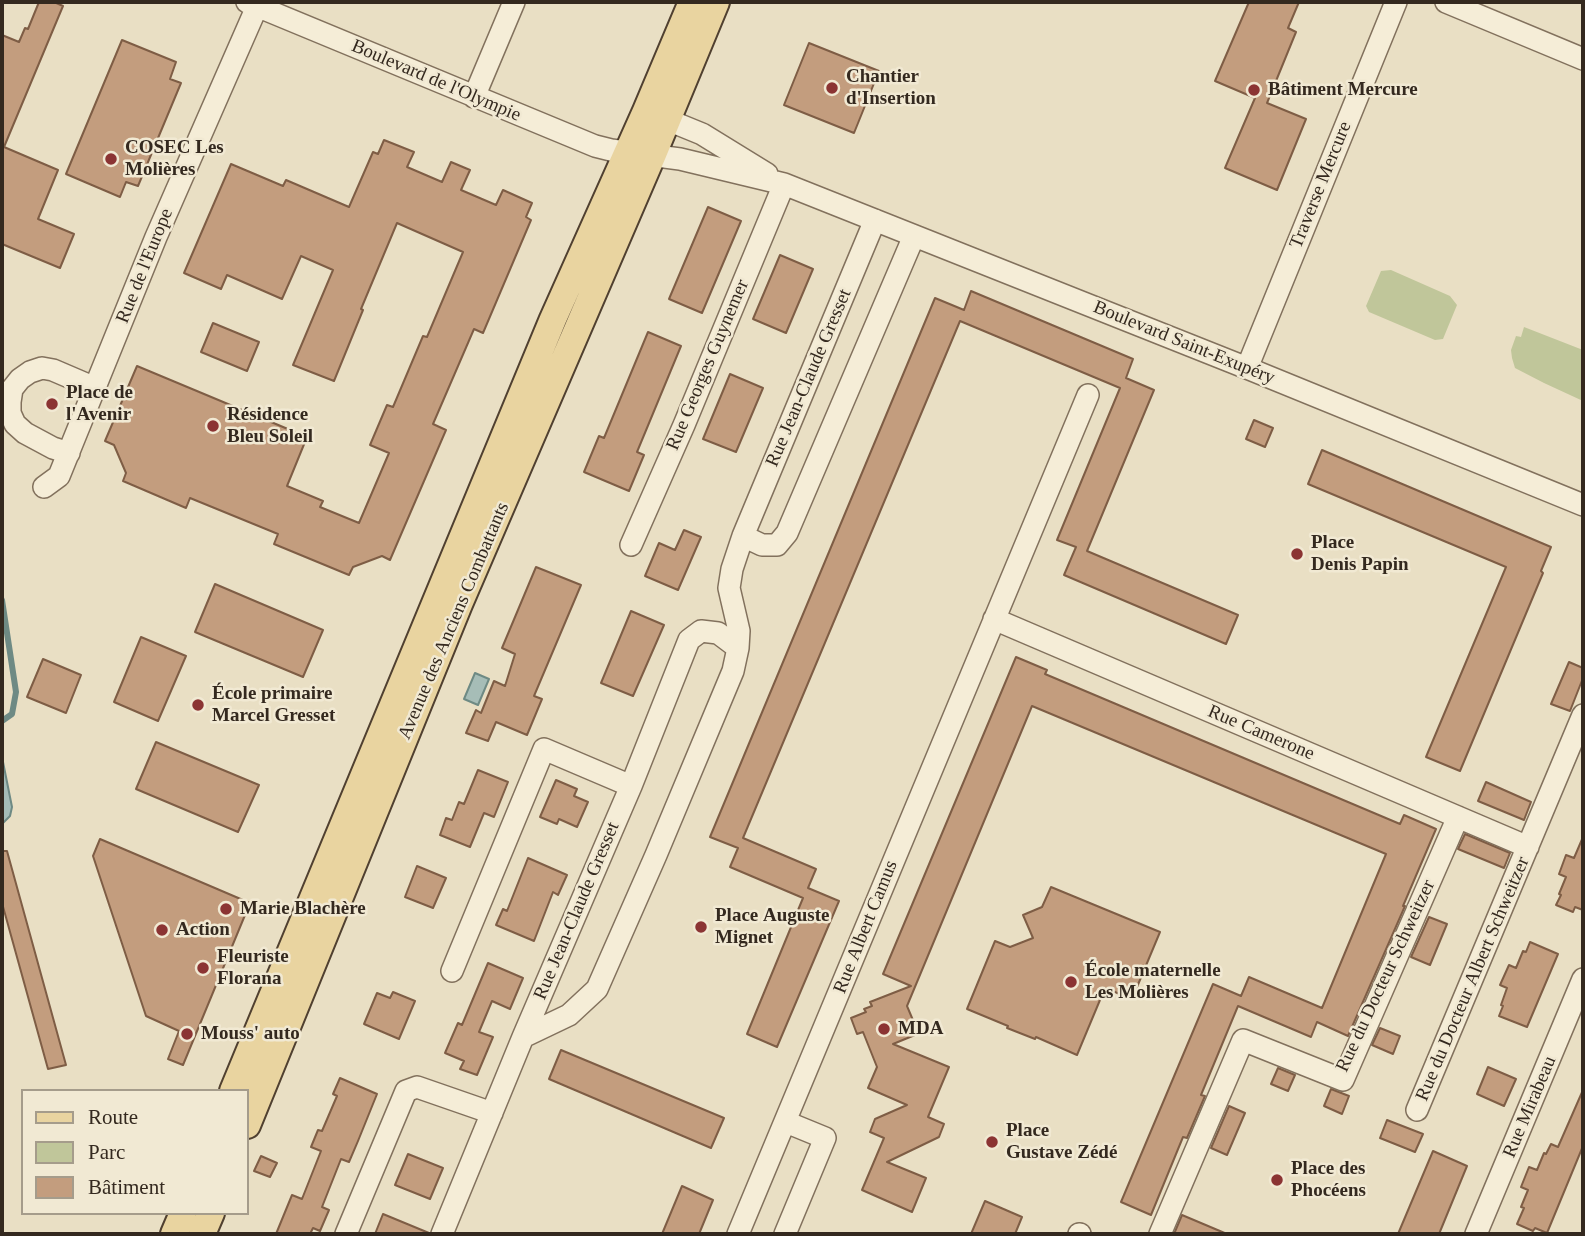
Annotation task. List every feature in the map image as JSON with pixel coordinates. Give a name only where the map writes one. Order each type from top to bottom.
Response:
[{"type":"main road","points":[[657,115],[692,2]]},
{"type":"main road","points":[[657,115],[716,2]]},
{"type":"main road","name":"Avenue des Anciens Combattants","points":[[248,1123],[657,115]]},
{"type":"main road","name":"Avenue des Anciens Combattants","points":[[234,1089],[548,332],[640,153]]},
{"type":"main road","points":[[174,1234],[182,1215]]},
{"type":"main road","points":[[202,1234],[210,1215]]},
{"type":"street","points":[[474,97],[514,2]]},
{"type":"street","name":"Traverse Mercure","points":[[1247,368],[1396,2]]},
{"type":"street","points":[[1446,2],[1583,59]]},
{"type":"street","name":"Boulevard de l'Olympie","points":[[254,3],[595,146],[640,153]]},
{"type":"street","name":"Rue de l'Europe","points":[[44,487],[59,475],[69,453],[254,3]]},
{"type":"street","name":"Boulevard Saint-Exupéry","points":[[657,115],[711,139],[784,184]]},
{"type":"street","name":"Boulevard Saint-Exupéry","points":[[640,153],[680,159],[784,184],[1583,505]]},
{"type":"street","name":"Rue Georges Guynemer","points":[[631,545],[784,184]]},
{"type":"street","name":"Rue Jean-Claude Gresset","points":[[738,648],[739,631],[729,588],[732,569],[743,536],[876,220]]},
{"type":"street","points":[[743,536],[762,545],[777,545],[787,534],[914,236]]},
{"type":"street","points":[[69,453],[25,433],[15,424],[10,412],[12,389],[30,372],[43,368],[95,388]]},
{"type":"street","name":"Rue Albert Camus","points":[[738,1234],[1088,395]]},
{"type":"street","name":"Rue Camerone","points":[[994,618],[1528,847]]},
{"type":"street","name":"Rue Jean-Claude Gresset","points":[[442,1234],[631,786],[689,640],[701,631],[718,633],[738,648]]},
{"type":"street","points":[[523,1037],[569,1015],[597,989],[733,671],[738,648]]},
{"type":"street","name":"Rue du Docteur Albert Schweitzer","points":[[1417,1110],[1583,715]]},
{"type":"street","points":[[452,971],[544,749],[631,786]]},
{"type":"street","name":"Rue du Docteur Schweitzer","points":[[1160,1234],[1243,1040],[1343,1080],[1458,817]]},
{"type":"street","name":"Rue Mirabeau","points":[[1476,1234],[1583,979]]},
{"type":"street","points":[[544,988],[556,1010],[569,1015]]},
{"type":"street","points":[[346,1234],[406,1091],[417,1087],[492,1113]]},
{"type":"street","points":[[785,1234],[825,1138],[786,1122]]},
{"type":"green space","points":[[1391,270],[1450,296],[1457,305],[1443,339],[1435,340],[1369,312],[1366,306],[1381,271]]},
{"type":"green space","points":[[1524,327],[1583,350],[1583,401],[1515,368],[1511,350],[1516,336],[1521,337]]},
{"type":"water","points":[[475,673],[489,679],[478,705],[464,699]]},
{"type":"water","points":[[2,757],[12,807],[10,816],[2,824]]},
{"type":"building","points":[[39,2],[54,2],[63,6],[4,147],[58,170],[38,219],[74,234],[60,268],[2,244],[2,35],[19,42],[25,28],[28,29]]},
{"type":"building","name":"Bâtiment Mercure","points":[[1249,2],[1299,2],[1288,28],[1296,32],[1267,103],[1306,119],[1277,190],[1225,168],[1255,98],[1215,81]]},
{"type":"building","name":"COSEC Les Molières","points":[[122,40],[176,62],[170,79],[181,83],[138,186],[126,182],[120,197],[66,174]]},
{"type":"building","name":"Chantier d'Insertion","points":[[809,43],[879,71],[854,133],[784,105]]},
{"type":"building","points":[[384,140],[414,152],[407,167],[442,182],[451,162],[470,170],[461,190],[496,205],[503,190],[532,203],[526,217],[531,220],[483,333],[474,329],[433,424],[446,430],[390,560],[382,556],[353,567],[349,575],[274,544],[278,534],[190,498],[186,508],[123,481],[126,473],[114,445],[105,441],[137,366],[307,437],[287,486],[323,501],[320,507],[359,523],[389,453],[370,445],[387,405],[393,407],[423,336],[427,337],[463,252],[397,223],[334,381],[293,365],[333,270],[301,256],[282,299],[227,275],[221,289],[184,273],[231,164],[283,186],[286,180],[349,207],[373,152],[378,154]]},
{"type":"building","points":[[708,207],[741,221],[702,313],[669,299]]},
{"type":"building","points":[[780,255],[813,269],[786,333],[753,319]]},
{"type":"building","points":[[971,291],[1133,359],[1126,378],[1154,390],[1087,551],[1238,615],[1226,644],[1064,575],[1076,547],[1057,540],[1120,388],[960,321],[743,838],[816,869],[808,888],[839,901],[777,1047],[747,1034],[803,898],[730,867],[738,848],[710,837],[935,298],[964,310]]},
{"type":"building","points":[[213,323],[259,342],[247,371],[201,352]]},
{"type":"building","points":[[648,332],[681,346],[637,452],[644,455],[629,491],[584,472],[599,436],[604,438]]},
{"type":"building","points":[[730,374],[763,388],[736,452],[703,439]]},
{"type":"building","points":[[1254,420],[1273,428],[1265,447],[1246,439]]},
{"type":"building","points":[[1322,450],[1551,547],[1541,571],[1543,573],[1460,771],[1426,757],[1506,567],[1308,484]]},
{"type":"building","points":[[684,530],[701,537],[678,590],[645,576],[659,543],[675,550]]},
{"type":"building","points":[[536,567],[581,585],[534,696],[542,699],[527,735],[496,722],[488,741],[466,733],[476,710],[481,713],[494,681],[505,686],[515,654],[502,648]]},
{"type":"building","points":[[215,584],[323,630],[303,677],[195,632]]},
{"type":"building","points":[[631,611],[664,625],[633,696],[601,683]]},
{"type":"building","points":[[141,637],[186,656],[158,721],[114,702]]},
{"type":"building","points":[[1016,657],[1047,670],[1045,674],[1400,824],[1404,815],[1436,829],[1348,1036],[1317,1022],[1311,1037],[1238,1006],[1201,1095],[1205,1096],[1187,1138],[1183,1137],[1151,1215],[1121,1202],[1213,984],[1241,996],[1249,977],[1322,1008],[1386,854],[1032,706],[907,1006],[915,1025],[911,1027],[915,1035],[893,1044],[949,1067],[928,1117],[944,1124],[939,1137],[887,1162],[926,1178],[912,1212],[862,1190],[884,1138],[870,1132],[875,1119],[907,1105],[868,1088],[877,1067],[863,1032],[857,1034],[851,1018],[866,1012],[864,1009],[872,1006],[870,1002],[911,986],[883,974]]},
{"type":"building","points":[[43,659],[81,675],[66,713],[27,697]]},
{"type":"building","points":[[1569,662],[1583,668],[1583,678],[1570,711],[1551,704]]},
{"type":"building","points":[[156,742],[259,785],[238,832],[136,789]]},
{"type":"building","points":[[478,770],[508,782],[494,817],[484,813],[470,847],[440,835],[446,818],[452,820],[459,802],[464,804]]},
{"type":"building","points":[[556,780],[577,789],[574,796],[588,802],[577,827],[559,819],[557,824],[540,817]]},
{"type":"building","points":[[1486,782],[1531,802],[1524,820],[1478,801]]},
{"type":"building","points":[[1465,834],[1510,853],[1504,868],[1458,849]]},
{"type":"building","points":[[1583,837],[1583,910],[1575,907],[1573,912],[1556,905],[1566,877],[1559,874],[1566,855],[1574,858]]},
{"type":"building","name":"Action","points":[[100,839],[250,903],[183,1065],[168,1059],[179,1031],[146,1016],[93,856]]},
{"type":"building","points":[[2,851],[7,851],[66,1065],[48,1069],[2,903]]},
{"type":"building","points":[[528,858],[567,875],[558,895],[553,892],[534,941],[496,925],[503,909],[507,911]]},
{"type":"building","points":[[417,866],[446,878],[433,908],[405,897]]},
{"type":"building","points":[[1051,887],[1160,932],[1132,999],[1105,988],[1077,1055],[967,1009],[995,941],[1010,947],[1033,938],[1023,915],[1042,907]]},
{"type":"building","points":[[1429,917],[1447,924],[1430,965],[1411,957]]},
{"type":"building","points":[[1530,942],[1558,954],[1527,1027],[1499,1016],[1507,988],[1500,985],[1509,965],[1516,968]]},
{"type":"building","points":[[488,963],[523,978],[510,1009],[492,1001],[479,1032],[493,1037],[477,1075],[460,1069],[464,1061],[445,1053],[458,1023],[462,1025]]},
{"type":"building","points":[[393,992],[415,1001],[399,1039],[364,1024],[377,993],[390,998]]},
{"type":"building","points":[[1380,1028],[1400,1036],[1393,1054],[1372,1045]]},
{"type":"building","points":[[561,1050],[724,1118],[711,1148],[549,1079]]},
{"type":"building","points":[[1488,1067],[1516,1079],[1504,1106],[1477,1094]]},
{"type":"building","points":[[1278,1068],[1295,1075],[1288,1091],[1271,1084]]},
{"type":"building","points":[[340,1078],[377,1094],[358,1141],[349,1162],[341,1159],[322,1207],[329,1210],[320,1231],[313,1228],[310,1234],[276,1234],[292,1195],[302,1199],[321,1151],[311,1147],[318,1130],[322,1131],[337,1096],[333,1094]]},
{"type":"building","points":[[1331,1089],[1349,1096],[1342,1114],[1324,1106]]},
{"type":"building","points":[[1583,1090],[1583,1146],[1547,1233],[1535,1228],[1533,1231],[1517,1224],[1528,1190],[1521,1187],[1529,1167],[1537,1170],[1551,1144],[1558,1147]]},
{"type":"building","points":[[1229,1106],[1245,1113],[1227,1155],[1211,1148]]},
{"type":"building","points":[[1387,1120],[1423,1134],[1415,1152],[1380,1138]]},
{"type":"building","points":[[1433,1151],[1467,1166],[1439,1234],[1398,1234]]},
{"type":"building","points":[[408,1154],[443,1168],[430,1199],[395,1185]]},
{"type":"building","points":[[261,1156],[277,1163],[270,1177],[254,1171]]},
{"type":"building","points":[[682,1186],[713,1200],[699,1234],[662,1234]]},
{"type":"building","points":[[985,1201],[1022,1217],[1015,1234],[971,1234]]},
{"type":"building","points":[[383,1214],[429,1233],[429,1234],[375,1234]]},
{"type":"building","points":[[1182,1215],[1227,1234],[1174,1234]]},
{"type":"waterway","points":[[2,600],[16,692],[12,714],[2,721]]},
{"type":"place","name":"Chantier d'Insertion","points":[[832,88]]},
{"type":"place","name":"Bâtiment Mercure","points":[[1254,90]]},
{"type":"place","name":"COSEC Les Molières","points":[[111,159]]},
{"type":"place","name":"Place de l'Avenir","points":[[52,404]]},
{"type":"place","name":"Résidence Bleu Soleil","points":[[213,426]]},
{"type":"place","name":"Place Denis Papin","points":[[1297,554]]},
{"type":"place","name":"École primaire Marcel Gresset","points":[[198,705]]},
{"type":"place","name":"Marie Blachère","points":[[226,909]]},
{"type":"place","name":"Place Auguste Mignet","points":[[701,927]]},
{"type":"place","name":"Action","points":[[162,930]]},
{"type":"place","name":"Fleuriste Florana","points":[[203,968]]},
{"type":"place","name":"École maternelle Les Molières","points":[[1071,982]]},
{"type":"place","name":"MDA","points":[[884,1029]]},
{"type":"place","name":"Mouss' auto","points":[[187,1034]]},
{"type":"place","name":"Place Gustave Zédé","points":[[992,1142]]},
{"type":"place","name":"Place des Phocéens","points":[[1277,1180]]}]
